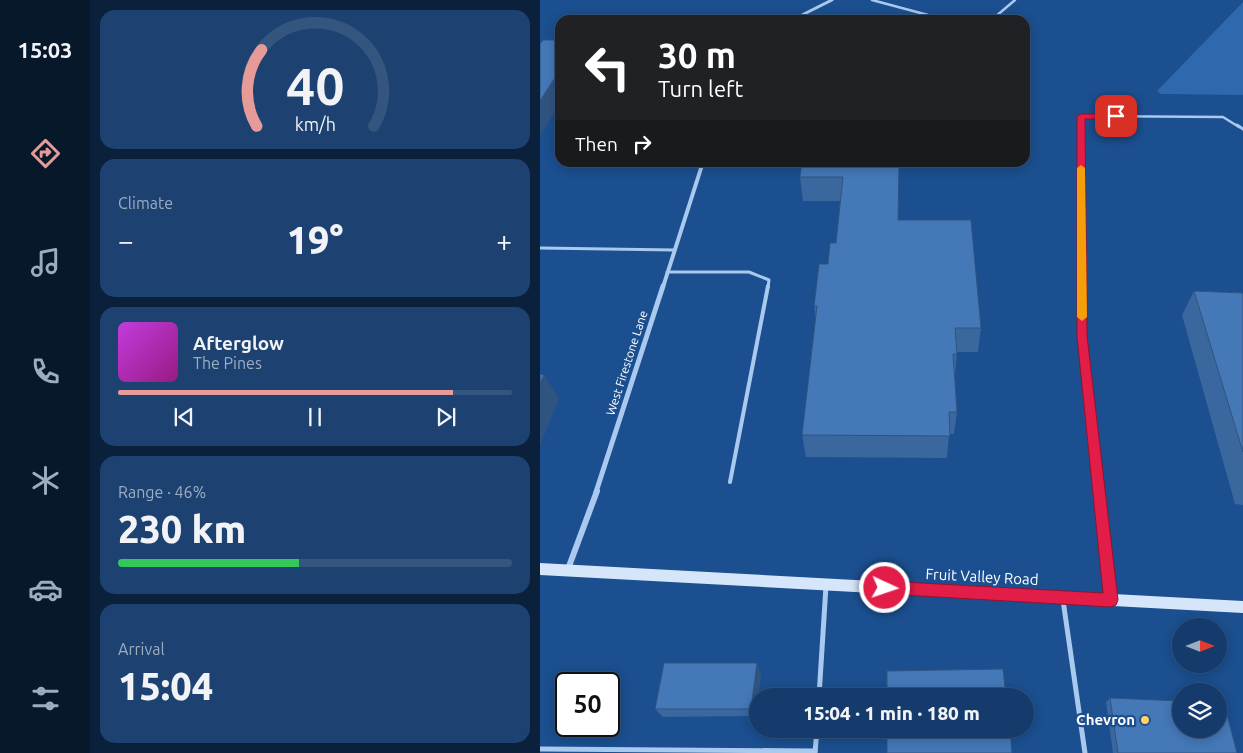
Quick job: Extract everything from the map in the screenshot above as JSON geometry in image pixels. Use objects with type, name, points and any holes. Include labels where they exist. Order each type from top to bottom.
[{"type":"main road","name":"Fruit Valley Road","points":[[540,569],[1243,607]]},
{"type":"street","points":[[802,15],[832,0]]},
{"type":"street","name":"West Firestone Lane","points":[[568,570],[596,493],[701,167]]},
{"type":"lane","points":[[872,0],[928,15]]},
{"type":"lane","points":[[996,15],[1014,0]]},
{"type":"lane","points":[[1111,600],[1082,336],[1081,116],[1224,117],[1243,129]]},
{"type":"lane","points":[[540,248],[674,250]]},
{"type":"lane","points":[[667,272],[749,272],[769,280],[730,482]]},
{"type":"lane","points":[[820,688],[826,584]]},
{"type":"lane","points":[[1062,598],[1085,753]]},
{"type":"lane","points":[[540,749],[815,752],[816,738]]},
{"type":"shaded area","points":[[1243,2],[1243,95],[1161,94],[1157,91]]},
{"type":"building","points":[[543,40],[555,40],[555,78],[540,101],[540,44]]},
{"type":"building","points":[[801,167],[899,167],[898,220],[971,220],[981,328],[955,328],[957,354],[953,354],[957,412],[949,412],[950,436],[802,435],[817,306],[814,306],[819,264],[828,264],[830,243],[836,243],[843,177],[800,177]]},
{"type":"building","points":[[1194,291],[1243,293],[1243,452]]},
{"type":"building","points":[[540,374],[544,375],[540,384]]},
{"type":"building","points":[[664,663],[757,663],[754,688],[749,688],[749,709],[655,709]]},
{"type":"building","points":[[1003,669],[1005,688],[887,688],[887,671]]},
{"type":"building","name":"Chevron","points":[[1110,698],[1172,701],[1172,738],[1227,738],[1227,715],[1237,753],[1118,753]]},
{"type":"building","points":[[887,738],[1011,738],[1012,753],[887,753]]},
{"type":"slow traffic","points":[[1081,168],[1082,317]]},
{"type":"place","name":"Chevron","points":[[1145,720]]},
{"type":"route","points":[[885,588],[1111,600],[1082,336],[1081,116],[1116,116]]}]
